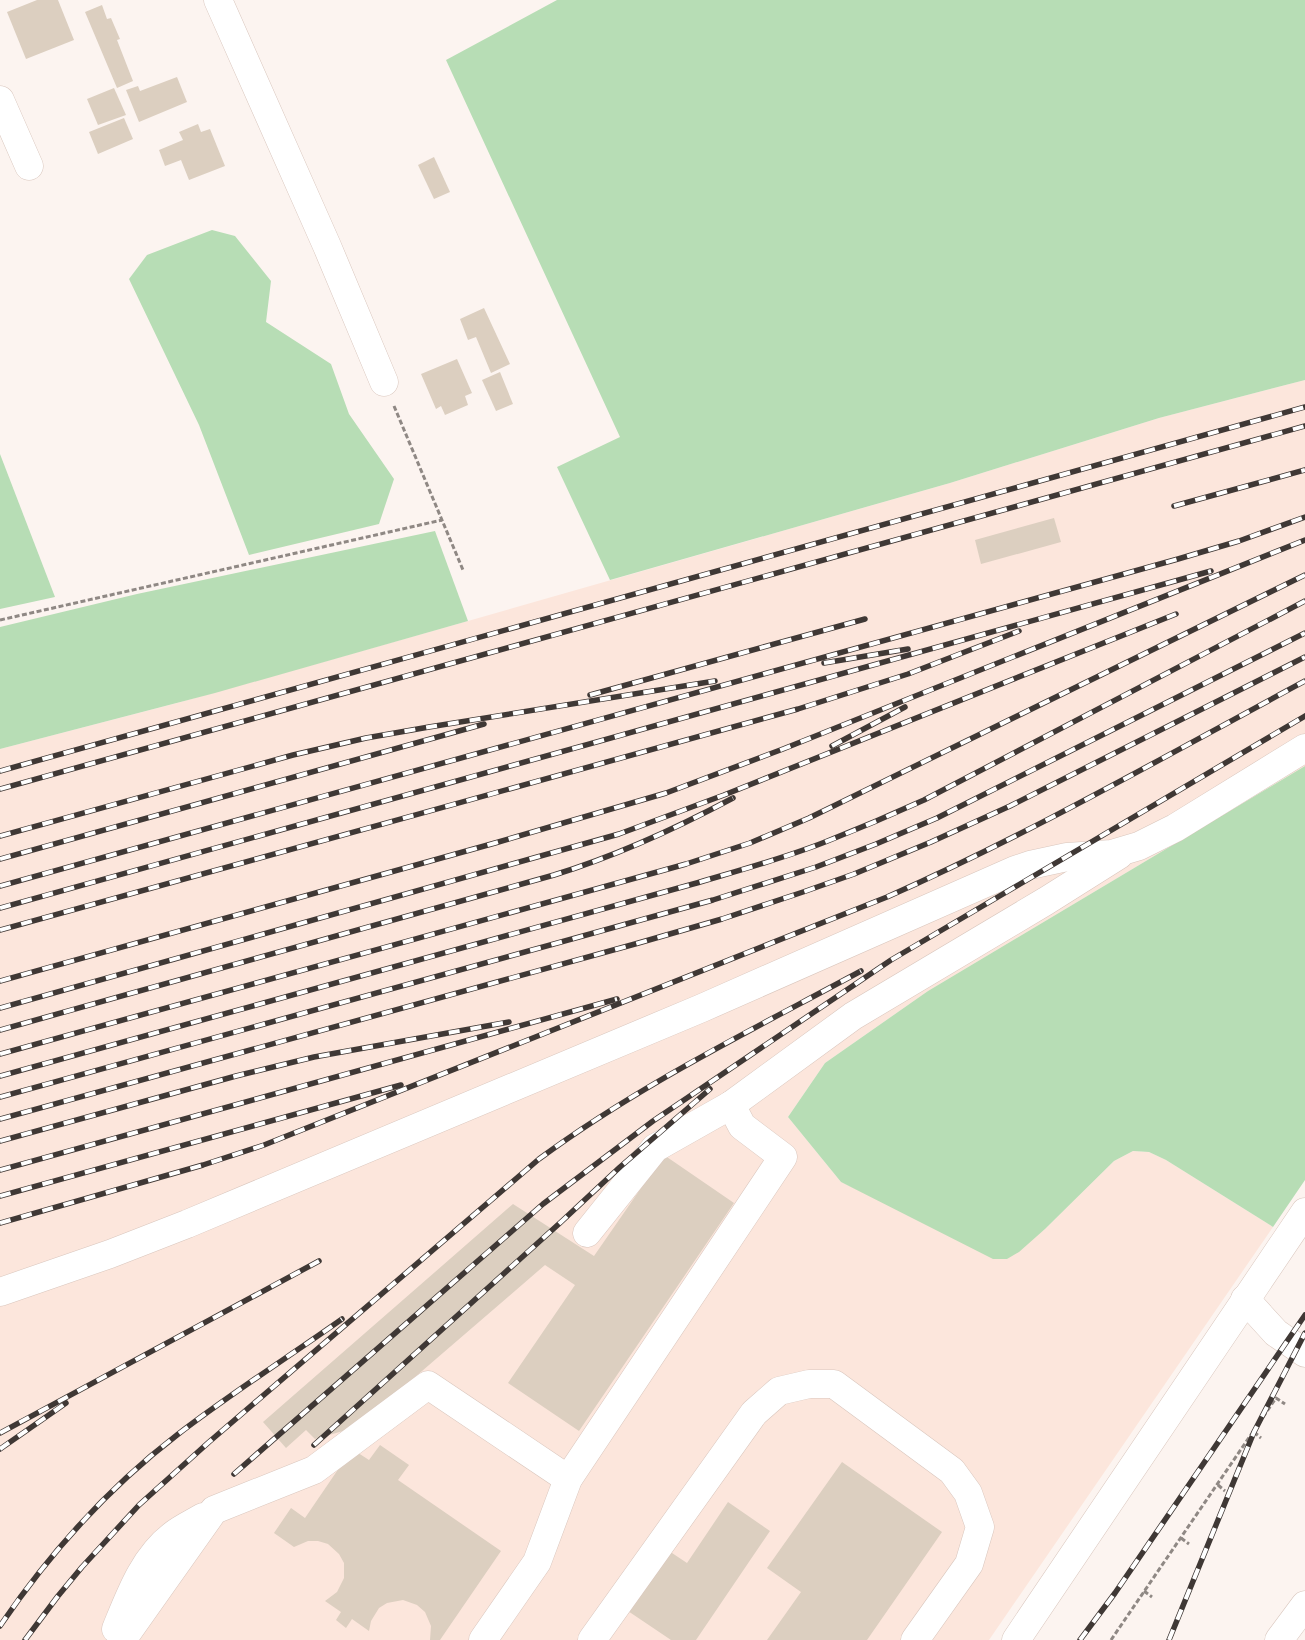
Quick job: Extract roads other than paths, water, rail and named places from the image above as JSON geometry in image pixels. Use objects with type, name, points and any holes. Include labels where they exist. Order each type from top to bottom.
[{"type":"street","points":[[218,0],[328,246],[384,382]]},
{"type":"street","points":[[0,100],[29,166]]},
{"type":"street","points":[[0,1292],[110,1254],[188,1224],[702,1008],[1015,870],[1067,857],[1098,856],[1126,850],[1154,840],[1305,748]]},
{"type":"street","points":[[587,1234],[655,1148],[731,1105],[853,1016],[1046,901],[1126,850]]},
{"type":"street","points":[[483,1640],[537,1562],[568,1479],[783,1157],[742,1126],[731,1105]]},
{"type":"street","points":[[1016,1640],[1305,1212]]},
{"type":"street","points":[[1245,1299],[1276,1333],[1305,1353]]},
{"type":"street","points":[[592,1640],[754,1413],[779,1391],[809,1384],[834,1384],[952,1471],[968,1493],[980,1527],[969,1564],[915,1640]]},
{"type":"street","points":[[112,1640],[132,1589],[150,1557],[173,1535],[214,1510],[314,1470],[428,1385],[568,1479]]},
{"type":"street","points":[[122,1640],[214,1510]]},
{"type":"street","points":[[1279,1640],[1305,1605]]},
{"type":"railway","points":[[0,771],[1305,407]]},
{"type":"railway","points":[[0,789],[1305,426]]},
{"type":"railway","points":[[1174,506],[1305,470]]},
{"type":"railway","points":[[0,886],[1178,559],[1239,541],[1305,517]]},
{"type":"railway","points":[[0,981],[495,843],[666,793],[783,749],[1305,540]]},
{"type":"railway","points":[[0,908],[1211,571]]},
{"type":"railway","points":[[0,1054],[686,864],[750,843],[809,818],[1305,575]]},
{"type":"railway","points":[[0,1076],[693,884],[809,848],[924,800],[1305,601]]},
{"type":"railway","points":[[0,1008],[619,834],[724,795],[1176,614]]},
{"type":"railway","points":[[590,695],[865,619]]},
{"type":"railway","points":[[0,930],[798,709],[908,674],[1019,631]]},
{"type":"railway","points":[[0,1097],[713,900],[816,867],[937,818],[1305,633]]},
{"type":"railway","points":[[824,663],[908,649]]},
{"type":"railway","points":[[0,1119],[635,944],[722,919],[854,874],[1010,806],[1305,657]]},
{"type":"railway","points":[[0,836],[293,755],[366,738],[715,681]]},
{"type":"railway","points":[[0,1223],[203,1165],[264,1145],[887,897],[940,873],[1046,820],[1305,681]]},
{"type":"railway","points":[[832,746],[905,707]]},
{"type":"railway","points":[[234,1474],[543,1204],[653,1121],[891,960],[1305,716]]},
{"type":"railway","points":[[0,859],[484,724]]},
{"type":"railway","points":[[0,1030],[554,875],[645,841],[733,798]]},
{"type":"railway","points":[[25,1640],[82,1567],[139,1505],[209,1442],[539,1159],[616,1107],[697,1059],[861,971]]},
{"type":"railway","points":[[0,1170],[617,999]]},
{"type":"railway","points":[[0,1141],[236,1076],[314,1057],[509,1022]]},
{"type":"railway","points":[[0,1196],[401,1085]]},
{"type":"railway","points":[[314,1445],[620,1167],[710,1089]]},
{"type":"railway","points":[[0,1433],[319,1261]]},
{"type":"railway","points":[[1080,1640],[1115,1593],[1305,1315]]},
{"type":"railway","points":[[0,1626],[59,1548],[127,1477],[197,1420],[342,1319]]},
{"type":"railway","points":[[1169,1640],[1254,1432],[1305,1333]]},
{"type":"railway","points":[[0,1449],[66,1403]]}]
